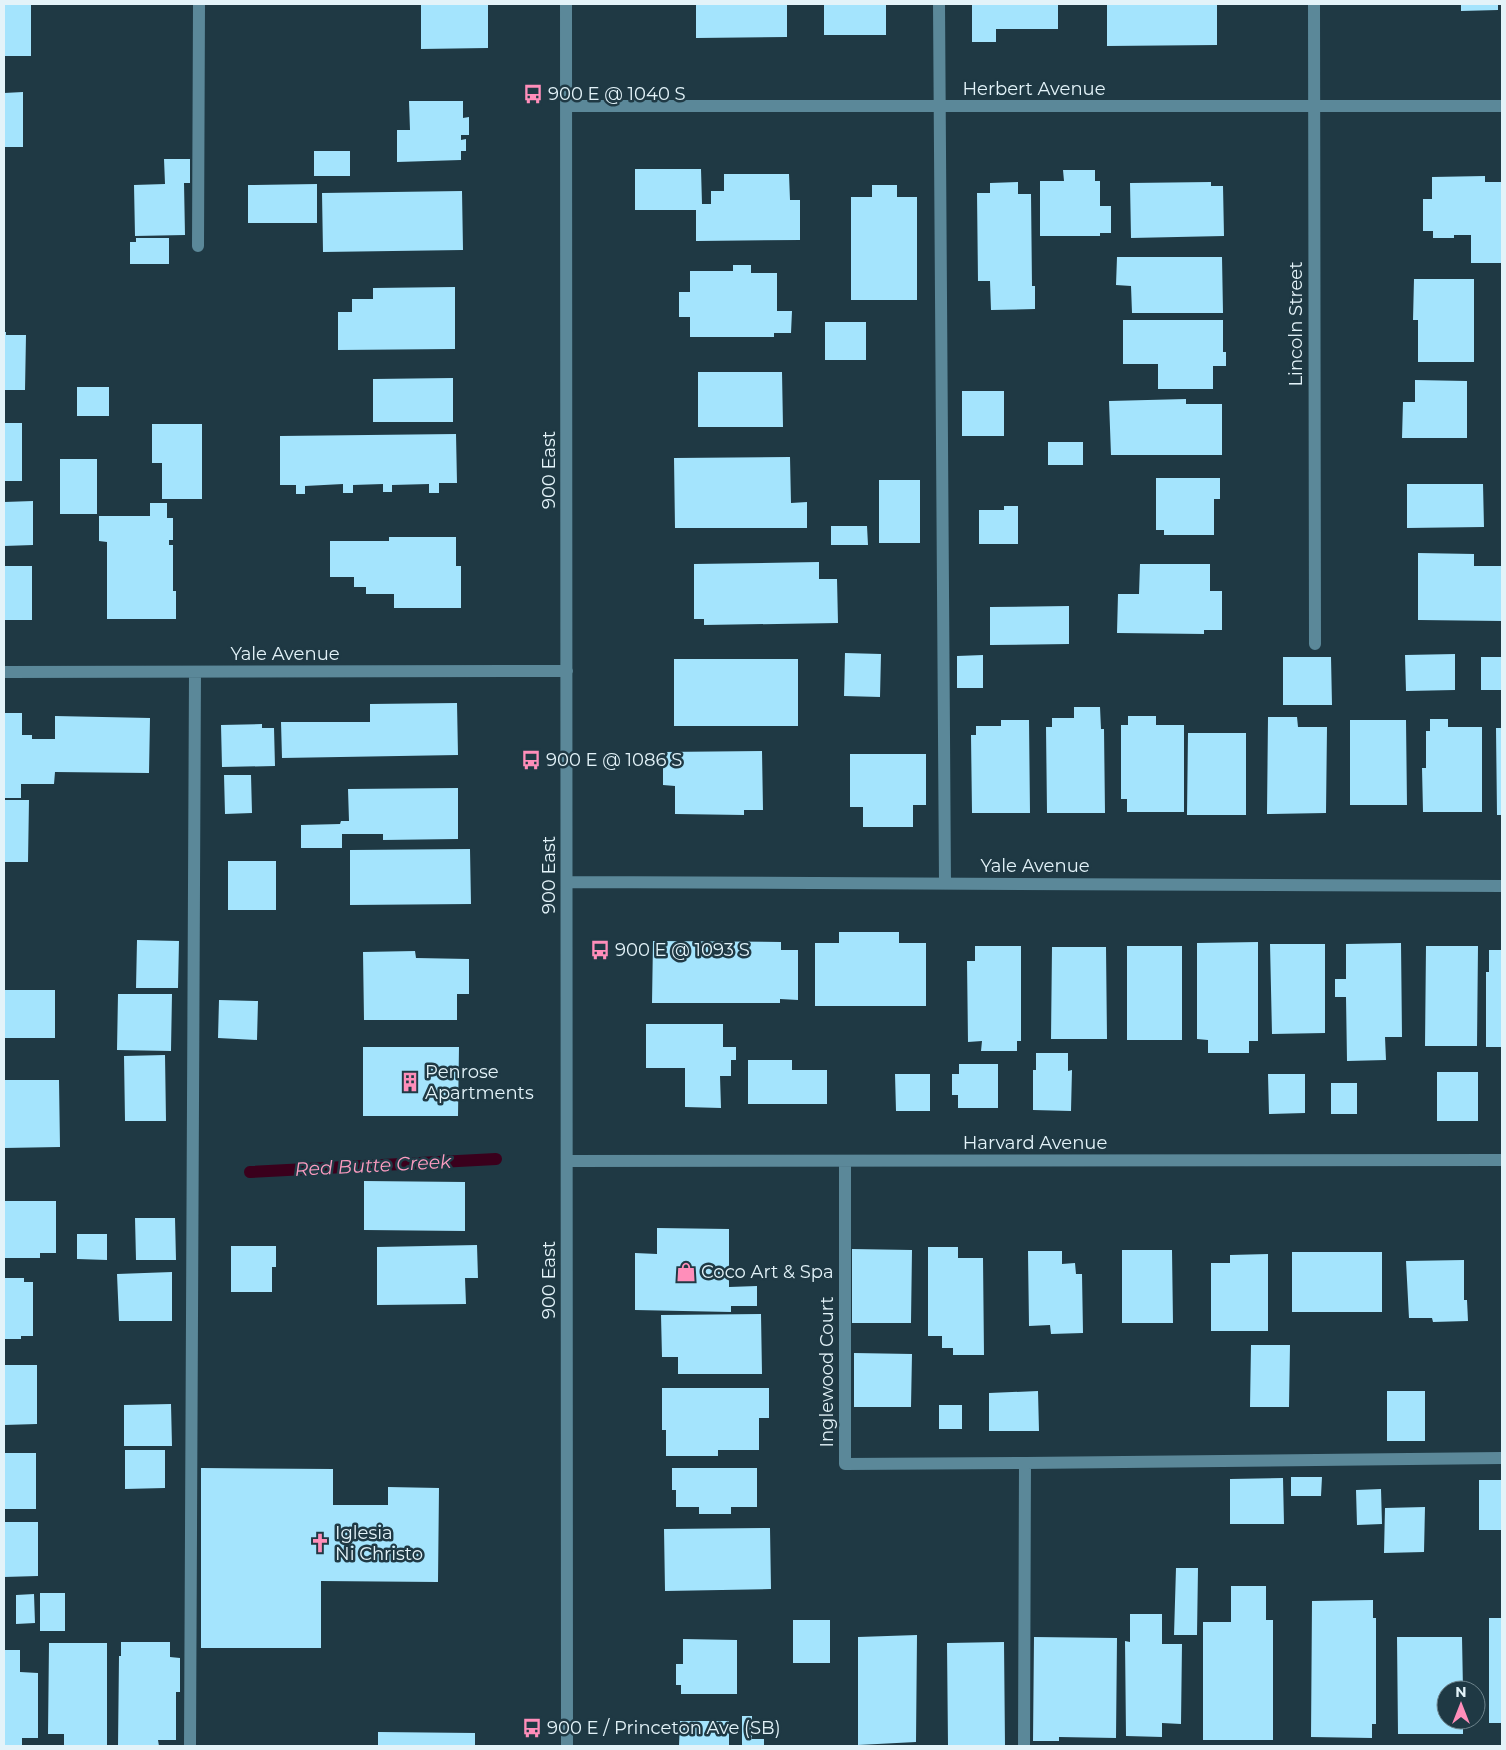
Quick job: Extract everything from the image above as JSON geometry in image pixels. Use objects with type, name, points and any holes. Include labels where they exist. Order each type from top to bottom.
[{"type":"street","points":[[198,246],[199,4]]},
{"type":"street","name":"900 East","points":[[566,4],[567,1746]]},
{"type":"street","points":[[939,4],[945,883]]},
{"type":"street","name":"Lincoln Street","points":[[1314,4],[1315,644]]},
{"type":"street","name":"Herbert Avenue","points":[[566,106],[1502,106]]},
{"type":"street","name":"Yale Avenue","points":[[4,672],[567,671]]},
{"type":"street","points":[[190,1746],[196,672]]},
{"type":"street","name":"Yale Avenue","points":[[567,882],[1502,886]]},
{"type":"street","name":"Harvard Avenue","points":[[567,1161],[1502,1160]]},
{"type":"street","name":"Inglewood Court","points":[[845,1161],[845,1464],[1025,1463]]},
{"type":"street","points":[[1024,1746],[1025,1463],[1502,1458]]},
{"type":"building","points":[[4,4],[31,4],[31,56],[4,56]]},
{"type":"building","points":[[421,4],[488,4],[488,48],[421,49]]},
{"type":"building","points":[[696,4],[787,4],[787,37],[696,38]]},
{"type":"building","points":[[824,4],[886,4],[886,35],[824,35]]},
{"type":"building","points":[[972,4],[1058,4],[1058,29],[996,29],[996,42],[972,42]]},
{"type":"building","points":[[1107,4],[1217,4],[1217,45],[1107,46]]},
{"type":"building","points":[[1461,4],[1498,4],[1498,10],[1461,11]]},
{"type":"building","points":[[23,92],[23,147],[4,147],[4,93]]},
{"type":"building","points":[[409,101],[463,101],[463,118],[469,117],[469,135],[461,135],[461,140],[466,139],[466,151],[461,151],[461,160],[397,162],[397,130],[410,130]]},
{"type":"building","points":[[314,151],[350,151],[350,176],[314,176]]},
{"type":"building","points":[[164,159],[190,159],[190,183],[184,183],[185,235],[135,236],[134,185],[165,184]]},
{"type":"building","points":[[635,169],[701,169],[702,204],[711,204],[711,191],[724,191],[724,174],[789,174],[790,200],[800,200],[800,240],[696,241],[696,210],[635,210]]},
{"type":"building","points":[[1063,170],[1095,170],[1095,181],[1100,181],[1100,206],[1111,206],[1111,233],[1100,233],[1100,236],[1040,236],[1040,181],[1064,181]]},
{"type":"building","points":[[1485,176],[1485,182],[1502,182],[1502,263],[1471,263],[1471,235],[1454,235],[1454,238],[1433,238],[1433,231],[1423,231],[1423,199],[1432,199],[1432,177]]},
{"type":"building","points":[[1018,182],[1018,194],[1031,194],[1032,286],[1035,286],[1035,309],[991,310],[990,281],[978,281],[977,193],[990,193],[990,183]]},
{"type":"building","points":[[1211,182],[1211,186],[1223,186],[1224,236],[1131,238],[1130,183]]},
{"type":"building","points":[[317,184],[317,223],[248,223],[248,185]]},
{"type":"building","points":[[872,185],[897,185],[897,197],[917,197],[917,300],[851,300],[851,197],[872,197]]},
{"type":"building","points":[[462,191],[463,250],[323,252],[322,193]]},
{"type":"building","points":[[136,238],[169,238],[169,264],[130,264],[130,242],[136,242]]},
{"type":"building","points":[[1117,257],[1222,257],[1223,313],[1132,313],[1131,286],[1116,285]]},
{"type":"building","points":[[733,265],[751,265],[751,273],[777,273],[777,311],[792,311],[791,333],[774,333],[774,337],[690,337],[690,317],[679,317],[679,292],[690,292],[690,271],[733,271]]},
{"type":"building","points":[[1414,279],[1474,279],[1474,362],[1418,362],[1418,320],[1413,320]]},
{"type":"building","points":[[455,287],[455,349],[338,350],[338,312],[352,312],[352,299],[373,299],[373,288]]},
{"type":"building","points":[[1123,320],[1223,320],[1223,352],[1226,352],[1226,366],[1213,366],[1213,389],[1158,389],[1158,364],[1123,364]]},
{"type":"building","points":[[825,322],[866,322],[866,360],[825,360]]},
{"type":"building","points":[[4,332],[6,332],[6,335],[26,335],[25,390],[4,390]]},
{"type":"building","points":[[698,372],[782,372],[783,427],[698,427]]},
{"type":"building","points":[[453,378],[453,422],[373,422],[373,379]]},
{"type":"building","points":[[1415,380],[1467,381],[1467,438],[1402,438],[1403,402],[1415,402]]},
{"type":"building","points":[[77,387],[109,387],[109,416],[77,416]]},
{"type":"building","points":[[962,391],[1004,391],[1004,436],[962,436]]},
{"type":"building","points":[[1186,399],[1186,404],[1222,404],[1222,455],[1111,455],[1109,401]]},
{"type":"building","points":[[4,423],[22,423],[22,481],[4,481]]},
{"type":"building","points":[[152,424],[202,424],[202,499],[162,499],[162,463],[152,463]]},
{"type":"building","points":[[456,434],[457,483],[439,483],[439,493],[429,493],[429,484],[392,485],[392,492],[383,492],[383,484],[353,485],[353,493],[343,493],[343,484],[305,486],[305,494],[296,494],[296,485],[280,485],[280,436]]},
{"type":"building","points":[[1048,442],[1083,442],[1083,465],[1048,465]]},
{"type":"building","points":[[790,457],[791,503],[807,502],[807,528],[675,528],[674,458]]},
{"type":"building","points":[[60,459],[97,459],[97,514],[60,514]]},
{"type":"building","points":[[1156,478],[1220,478],[1220,499],[1214,499],[1214,535],[1164,535],[1164,530],[1156,530]]},
{"type":"building","points":[[879,480],[920,480],[920,543],[879,543]]},
{"type":"building","points":[[1407,484],[1483,484],[1484,527],[1407,528]]},
{"type":"building","points":[[33,501],[33,545],[4,546],[4,502]]},
{"type":"building","points":[[150,503],[167,503],[167,518],[173,518],[173,540],[169,540],[169,545],[173,545],[173,591],[176,591],[176,619],[107,619],[107,542],[99,541],[99,516],[150,516]]},
{"type":"building","points":[[1004,506],[1018,506],[1018,544],[979,544],[979,510],[1004,510]]},
{"type":"building","points":[[831,526],[867,526],[868,545],[831,545]]},
{"type":"building","points":[[389,537],[456,537],[456,566],[461,566],[461,608],[394,608],[394,594],[366,594],[366,587],[354,587],[354,577],[330,577],[330,541],[389,541]]},
{"type":"building","points":[[1418,553],[1474,554],[1474,566],[1502,566],[1502,621],[1418,620]]},
{"type":"building","points":[[819,562],[819,579],[837,579],[838,623],[704,625],[704,619],[694,619],[694,564]]},
{"type":"building","points":[[1140,564],[1210,564],[1210,591],[1222,591],[1222,630],[1204,630],[1204,634],[1117,633],[1118,594],[1139,594]]},
{"type":"building","points":[[4,566],[32,566],[32,620],[4,620]]},
{"type":"building","points":[[1069,606],[1069,644],[990,645],[990,607]]},
{"type":"building","points":[[845,653],[881,654],[880,697],[844,696]]},
{"type":"building","points":[[1455,654],[1455,690],[1406,691],[1405,655]]},
{"type":"building","points":[[983,655],[983,688],[957,688],[957,656]]},
{"type":"building","points":[[1283,657],[1331,657],[1332,705],[1283,705]]},
{"type":"building","points":[[1481,657],[1502,657],[1502,690],[1481,690]]},
{"type":"building","points":[[674,659],[798,659],[798,726],[674,726]]},
{"type":"building","points":[[457,703],[458,755],[282,758],[281,722],[370,722],[370,704]]},
{"type":"building","points":[[1074,707],[1100,707],[1101,729],[1104,729],[1105,813],[1047,813],[1046,727],[1052,727],[1052,718],[1074,718]]},
{"type":"building","points":[[4,713],[22,713],[22,735],[32,735],[32,739],[55,739],[55,716],[150,718],[149,773],[55,772],[54,784],[21,784],[21,798],[4,798]]},
{"type":"building","points":[[1128,716],[1156,716],[1156,725],[1184,725],[1184,812],[1127,812],[1127,799],[1121,799],[1121,725],[1128,725]]},
{"type":"building","points":[[1268,717],[1297,717],[1298,727],[1327,727],[1326,813],[1267,814]]},
{"type":"building","points":[[1430,719],[1448,719],[1448,727],[1482,727],[1482,812],[1423,812],[1422,768],[1426,768],[1426,731],[1430,731]]},
{"type":"building","points":[[1001,720],[1029,720],[1030,813],[972,813],[971,735],[976,735],[976,726],[1001,726]]},
{"type":"building","points":[[1350,720],[1406,720],[1407,805],[1350,805]]},
{"type":"building","points":[[262,724],[262,728],[274,728],[275,766],[222,767],[221,725]]},
{"type":"building","points":[[1496,728],[1502,728],[1502,815],[1497,815]]},
{"type":"building","points":[[1188,733],[1246,733],[1246,815],[1187,815]]},
{"type":"building","points":[[762,751],[763,810],[744,810],[744,815],[675,814],[675,786],[663,785],[663,752]]},
{"type":"building","points":[[850,754],[926,754],[926,805],[913,805],[913,827],[863,827],[863,807],[850,807]]},
{"type":"building","points":[[224,775],[251,775],[252,813],[225,814]]},
{"type":"building","points":[[458,788],[458,839],[383,840],[383,834],[342,834],[342,848],[301,848],[301,825],[340,824],[341,821],[349,821],[348,789]]},
{"type":"building","points":[[4,800],[29,800],[28,862],[4,862]]},
{"type":"building","points":[[470,849],[471,904],[350,905],[350,850]]},
{"type":"building","points":[[228,861],[276,861],[276,910],[228,910]]},
{"type":"building","points":[[839,932],[899,932],[899,943],[926,943],[926,1006],[815,1006],[815,943],[839,943]]},
{"type":"building","points":[[137,940],[179,941],[178,988],[136,988]]},
{"type":"building","points":[[653,941],[781,942],[781,950],[798,950],[798,1000],[780,999],[780,1003],[652,1003]]},
{"type":"building","points":[[1258,942],[1258,1041],[1249,1041],[1249,1053],[1208,1053],[1208,1040],[1197,1039],[1197,943]]},
{"type":"building","points":[[1401,943],[1402,1037],[1385,1037],[1386,1060],[1347,1061],[1346,997],[1335,997],[1335,979],[1346,979],[1346,944]]},
{"type":"building","points":[[1270,944],[1325,944],[1325,1033],[1272,1034]]},
{"type":"building","points":[[975,946],[1021,946],[1021,1041],[1017,1041],[1017,1051],[981,1051],[982,1041],[968,1042],[967,961],[975,961]]},
{"type":"building","points":[[1127,946],[1182,946],[1182,1040],[1127,1040]]},
{"type":"building","points":[[1426,946],[1478,946],[1477,1046],[1425,1046]]},
{"type":"building","points":[[1052,947],[1106,947],[1107,1039],[1051,1039]]},
{"type":"building","points":[[1489,950],[1502,950],[1502,1047],[1486,1047],[1486,972],[1489,972]]},
{"type":"building","points":[[415,951],[416,958],[469,959],[469,994],[457,994],[457,1020],[364,1020],[363,952]]},
{"type":"building","points":[[4,990],[55,990],[55,1038],[4,1038]]},
{"type":"building","points":[[118,994],[172,994],[171,1051],[117,1050]]},
{"type":"building","points":[[219,1000],[258,1001],[257,1040],[218,1038]]},
{"type":"building","points":[[646,1024],[723,1024],[723,1047],[736,1047],[736,1060],[731,1060],[731,1076],[720,1076],[721,1108],[685,1107],[685,1068],[646,1068]]},
{"type":"building","name":"Penrose Apartments","points":[[363,1047],[459,1047],[458,1116],[363,1116]]},
{"type":"building","points":[[1036,1053],[1068,1053],[1068,1071],[1072,1070],[1071,1111],[1033,1110],[1033,1070],[1036,1070]]},
{"type":"building","points":[[165,1055],[166,1121],[125,1121],[124,1056]]},
{"type":"building","points":[[748,1060],[792,1060],[792,1070],[827,1070],[827,1104],[748,1104]]},
{"type":"building","points":[[959,1064],[998,1064],[998,1108],[958,1108],[958,1095],[952,1095],[952,1074],[959,1074]]},
{"type":"building","points":[[1437,1072],[1478,1072],[1478,1121],[1437,1121]]},
{"type":"building","points":[[895,1074],[930,1074],[930,1111],[896,1111]]},
{"type":"building","points":[[1268,1074],[1305,1074],[1305,1113],[1269,1114]]},
{"type":"building","points":[[4,1080],[59,1080],[60,1147],[4,1148]]},
{"type":"building","points":[[1331,1083],[1357,1083],[1357,1114],[1331,1114]]},
{"type":"building","points":[[364,1181],[465,1182],[465,1231],[364,1230]]},
{"type":"building","points":[[4,1201],[56,1201],[56,1253],[40,1253],[40,1258],[4,1258]]},
{"type":"building","points":[[135,1218],[175,1218],[176,1260],[136,1260]]},
{"type":"building","points":[[657,1228],[729,1229],[729,1287],[757,1286],[757,1306],[731,1306],[731,1312],[635,1310],[635,1253],[657,1254]]},
{"type":"building","points":[[77,1234],[107,1234],[107,1260],[77,1259]]},
{"type":"building","points":[[477,1245],[478,1278],[465,1278],[466,1304],[377,1305],[377,1247]]},
{"type":"building","points":[[231,1246],[276,1246],[276,1267],[272,1267],[272,1292],[231,1292]]},
{"type":"building","points":[[928,1247],[958,1247],[958,1258],[983,1258],[984,1355],[953,1355],[953,1348],[942,1348],[942,1336],[928,1336]]},
{"type":"building","points":[[852,1249],[912,1250],[911,1323],[852,1323]]},
{"type":"building","points":[[1122,1250],[1172,1250],[1173,1323],[1122,1323]]},
{"type":"building","points":[[1028,1251],[1062,1251],[1062,1264],[1075,1263],[1076,1274],[1082,1274],[1083,1333],[1051,1334],[1050,1325],[1029,1326]]},
{"type":"building","points":[[1292,1252],[1382,1252],[1382,1312],[1292,1312]]},
{"type":"building","points":[[1268,1254],[1268,1331],[1211,1331],[1211,1263],[1230,1263],[1230,1255]]},
{"type":"building","points":[[1464,1260],[1464,1300],[1467,1300],[1468,1321],[1433,1322],[1432,1318],[1409,1318],[1406,1261]]},
{"type":"building","points":[[172,1272],[172,1321],[119,1321],[117,1274]]},
{"type":"building","points":[[4,1278],[24,1278],[24,1282],[33,1282],[33,1336],[21,1336],[21,1339],[4,1339]]},
{"type":"building","points":[[761,1314],[762,1374],[678,1374],[678,1357],[662,1357],[661,1315]]},
{"type":"building","points":[[1251,1345],[1290,1345],[1289,1407],[1250,1407]]},
{"type":"building","points":[[854,1353],[912,1354],[911,1407],[854,1407]]},
{"type":"building","points":[[4,1365],[37,1365],[37,1424],[4,1425]]},
{"type":"building","points":[[662,1388],[769,1388],[769,1418],[759,1418],[759,1450],[718,1450],[718,1456],[666,1456],[666,1430],[662,1430]]},
{"type":"building","points":[[1038,1391],[1039,1431],[989,1431],[989,1393]]},
{"type":"building","points":[[1387,1391],[1425,1391],[1425,1441],[1387,1441]]},
{"type":"building","points":[[171,1404],[172,1446],[124,1446],[124,1405]]},
{"type":"building","points":[[939,1405],[962,1405],[962,1429],[939,1429]]},
{"type":"building","points":[[125,1450],[165,1450],[165,1488],[125,1489]]},
{"type":"building","points":[[4,1453],[36,1453],[36,1509],[4,1509]]},
{"type":"building","name":"Iglesia Ni Christo","points":[[201,1468],[333,1469],[333,1505],[388,1505],[388,1487],[439,1488],[438,1582],[321,1581],[321,1648],[201,1648]]},
{"type":"building","points":[[672,1468],[757,1468],[757,1507],[731,1507],[731,1514],[699,1514],[699,1507],[676,1507],[676,1490],[672,1490]]},
{"type":"building","points":[[1291,1477],[1322,1477],[1321,1496],[1291,1496]]},
{"type":"building","points":[[1283,1478],[1284,1524],[1230,1524],[1230,1479]]},
{"type":"building","points":[[1479,1480],[1502,1480],[1502,1530],[1479,1530]]},
{"type":"building","points":[[1381,1489],[1382,1524],[1357,1525],[1356,1490]]},
{"type":"building","points":[[1425,1507],[1424,1552],[1384,1553],[1385,1508]]},
{"type":"building","points":[[4,1522],[38,1522],[38,1576],[4,1577]]},
{"type":"building","points":[[770,1528],[771,1589],[665,1591],[664,1529]]},
{"type":"building","points":[[1176,1568],[1198,1568],[1197,1635],[1174,1635]]},
{"type":"building","points":[[1231,1586],[1266,1586],[1266,1620],[1273,1620],[1273,1740],[1203,1740],[1203,1622],[1231,1622]]},
{"type":"building","points":[[40,1593],[65,1593],[65,1631],[40,1631]]},
{"type":"building","points":[[34,1594],[35,1623],[16,1624],[16,1595]]},
{"type":"building","points":[[1373,1600],[1373,1618],[1376,1618],[1376,1724],[1372,1724],[1372,1738],[1311,1737],[1312,1601]]},
{"type":"building","points":[[1130,1614],[1162,1614],[1162,1644],[1182,1644],[1181,1724],[1162,1723],[1162,1737],[1126,1736],[1125,1641],[1130,1642]]},
{"type":"building","points":[[1489,1618],[1502,1618],[1502,1723],[1489,1723]]},
{"type":"building","points":[[793,1620],[830,1620],[830,1663],[793,1663]]},
{"type":"building","points":[[917,1635],[916,1742],[858,1745],[858,1637]]},
{"type":"building","points":[[1034,1637],[1117,1638],[1116,1738],[1059,1737],[1059,1741],[1033,1741]]},
{"type":"building","points":[[1397,1637],[1462,1637],[1463,1680],[1436,1680],[1436,1730],[1463,1730],[1463,1734],[1398,1734]]},
{"type":"building","points":[[683,1639],[737,1640],[737,1694],[681,1694],[681,1685],[676,1685],[676,1664],[683,1664]]},
{"type":"building","points":[[121,1642],[170,1642],[170,1657],[180,1658],[180,1692],[176,1692],[176,1740],[158,1740],[159,1746],[118,1746],[119,1656],[121,1656]]},
{"type":"building","points":[[1004,1642],[1005,1746],[948,1746],[947,1643]]},
{"type":"building","points":[[49,1643],[107,1643],[107,1746],[64,1746],[64,1734],[48,1734]]},
{"type":"building","points":[[4,1650],[20,1650],[20,1672],[38,1673],[38,1738],[22,1738],[22,1746],[4,1746]]},
{"type":"building","points":[[742,1716],[752,1716],[752,1739],[764,1739],[764,1746],[742,1746]]},
{"type":"building","points":[[680,1721],[729,1721],[729,1746],[679,1746]]},
{"type":"building","points":[[378,1732],[475,1733],[475,1746],[378,1746]]},
{"type":"waterway","name":"Red Butte Creek","points":[[250,1172],[496,1159]]},
{"type":"place","name":"900 E @ 1040 S","points":[[533,94]]},
{"type":"place","name":"900 E @ 1086 S","points":[[531,760]]},
{"type":"place","name":"900 E @ 1093 S","points":[[600,950]]},
{"type":"place","name":"Penrose Apartments","points":[[410,1082]]},
{"type":"place","name":"Coco Art & Spa","points":[[686,1272]]},
{"type":"place","name":"Iglesia Ni Christo","points":[[320,1543]]},
{"type":"place","name":"900 E / Princeton Ave (SB)","points":[[532,1728]]}]
